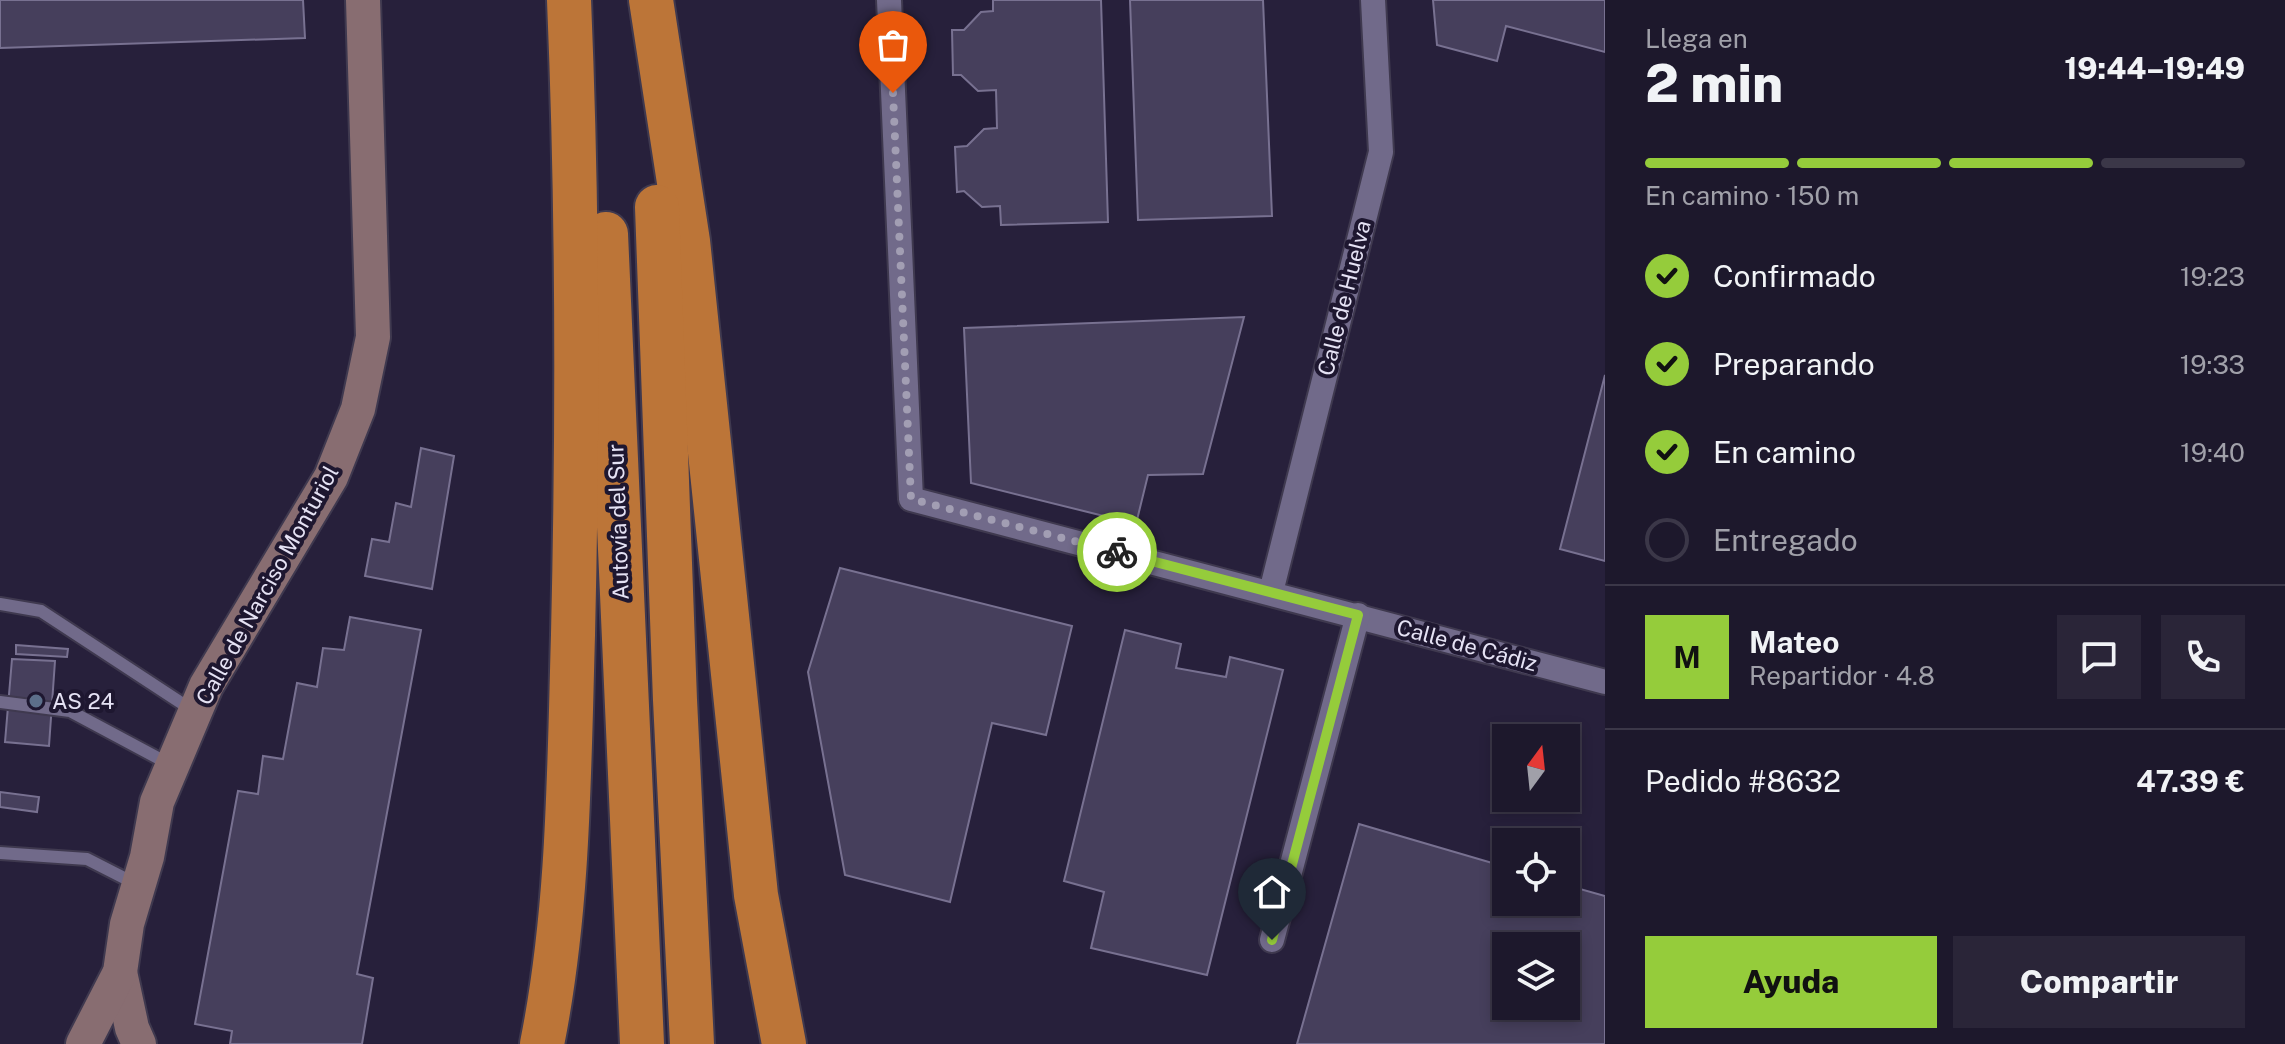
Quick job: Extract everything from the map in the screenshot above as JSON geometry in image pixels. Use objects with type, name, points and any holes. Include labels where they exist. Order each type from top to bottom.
[{"type":"highway","points":[[542,1044],[564,874],[578,442],[577,198],[569,0]]},
{"type":"highway","name":"Autovía del Sur","points":[[597,0],[642,1044]]},
{"type":"highway","points":[[651,0],[675,700],[692,1044]]},
{"type":"highway","points":[[651,0],[688,241],[756,895],[784,1044]]},
{"type":"street","name":"Calle de Narciso Monturiol","points":[[83,1044],[120,972],[127,924],[157,802],[206,686],[331,477],[358,409],[373,337],[363,0]]},
{"type":"street","name":"Calle de Cádiz","points":[[889,0],[911,499],[1605,682]]},
{"type":"street","name":"Calle de Huelva","points":[[1271,592],[1381,152],[1373,0]]},
{"type":"street","points":[[1272,940],[1358,615]]},
{"type":"street","name":"Calle de Narciso Monturiol","points":[[120,972],[132,1028],[139,1044]]},
{"type":"lane","points":[[0,604],[41,611],[195,712]]},
{"type":"lane","points":[[0,702],[70,711],[173,766]]},
{"type":"lane","points":[[0,853],[87,859],[138,885]]},
{"type":"building","points":[[0,0],[303,0],[305,38],[0,48]]},
{"type":"building","points":[[993,0],[1101,0],[1108,222],[1001,225],[1000,206],[982,207],[964,191],[957,192],[955,147],[967,146],[984,129],[997,128],[996,90],[978,91],[961,75],[953,75],[952,30],[964,30],[981,12],[993,11]]},
{"type":"building","points":[[1130,0],[1263,0],[1272,216],[1138,220]]},
{"type":"building","points":[[1433,0],[1605,0],[1605,52],[1506,26],[1497,61],[1437,45]]},
{"type":"building","points":[[1244,317],[1203,474],[1148,475],[1136,524],[971,483],[964,328]]},
{"type":"building","points":[[1605,375],[1605,561],[1560,549]]},
{"type":"building","points":[[421,448],[454,456],[432,589],[365,576],[372,539],[389,542],[396,503],[411,507]]},
{"type":"building","points":[[840,568],[1072,626],[1046,735],[992,723],[950,902],[845,875],[808,672]]},
{"type":"building","points":[[350,617],[421,630],[357,974],[373,978],[362,1044],[230,1044],[232,1031],[195,1024],[238,791],[258,794],[263,756],[283,759],[297,683],[317,687],[323,648],[344,650]]},
{"type":"building","points":[[1125,630],[1181,644],[1176,668],[1226,677],[1230,657],[1283,670],[1207,975],[1091,948],[1104,892],[1064,881]]},
{"type":"building","points":[[16,645],[68,649],[67,657],[16,654]]},
{"type":"building","points":[[12,659],[55,661],[49,746],[5,742]]},
{"type":"building","points":[[0,792],[39,797],[37,812],[0,807]]},
{"type":"building","points":[[1359,824],[1492,863],[1492,916],[1580,916],[1580,889],[1605,896],[1605,1044],[1297,1044]]},
{"type":"way so far","points":[[893,93],[911,499],[1117,552]]},
{"type":"place","name":"AS 24","points":[[36,701]]},
{"type":"route","points":[[1117,552],[1358,615],[1272,940]]}]
